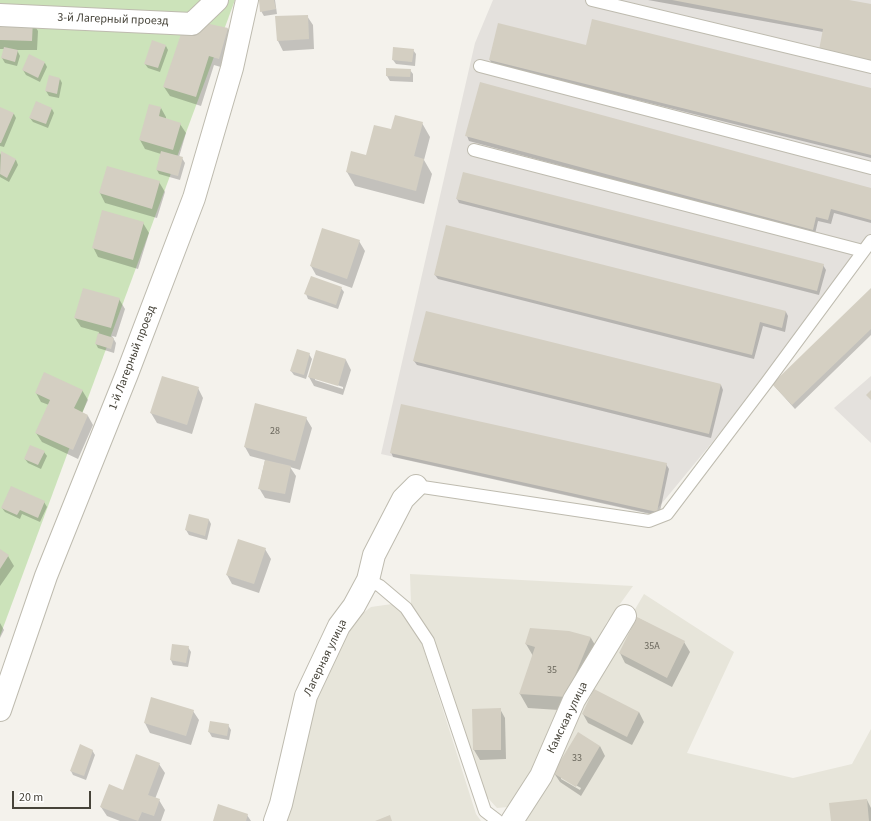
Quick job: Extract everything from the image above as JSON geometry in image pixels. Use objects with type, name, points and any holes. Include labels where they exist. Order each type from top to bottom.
[{"type":"street","name":"3-й Лагерный проезд","points":[[0,16],[72,9],[192,24],[217,0]]},
{"type":"street","name":"1-й Лагерный проезд","points":[[0,710],[46,576],[127,374],[194,198],[232,68],[247,0]]},
{"type":"street","name":"Лагерная улица","points":[[275,821],[281,804],[306,696],[340,626],[354,606],[368,580],[374,555],[403,499],[416,486]]},
{"type":"street","name":"Камская улица","points":[[512,821],[541,776],[574,700],[625,616]]},
{"type":"lane","points":[[592,0],[871,67]]},
{"type":"lane","points":[[480,66],[871,168]]},
{"type":"lane","points":[[474,150],[863,251]]},
{"type":"lane","points":[[416,486],[649,521],[667,514],[871,241]]},
{"type":"lane","points":[[368,580],[380,586],[406,608],[428,641],[485,811],[498,821]]},
{"type":"shaded area","points":[[493,0],[871,0],[871,250],[653,514],[381,454],[475,43]]},
{"type":"shaded area","points":[[871,376],[871,443],[834,408]]},
{"type":"shaded area","points":[[410,574],[633,586],[607,622],[570,699],[517,800],[508,807],[497,808],[487,797],[478,782],[434,640],[411,604]]},
{"type":"shaded area","points":[[644,594],[734,652],[687,753],[793,778],[852,764],[871,729],[871,821],[526,821],[579,705]]},
{"type":"shaded area","points":[[392,604],[402,611],[422,644],[476,814],[481,821],[282,821],[313,697],[346,631],[355,619],[371,607]]},
{"type":"green space","points":[[0,0],[235,0],[0,636]]},
{"type":"building","points":[[259,0],[274,0],[276,9],[260,12]]},
{"type":"building","points":[[672,0],[849,0],[871,4],[871,60],[819,50],[823,29]]},
{"type":"building","points":[[308,15],[309,39],[277,41],[275,16]]},
{"type":"building","points":[[0,19],[33,20],[32,41],[0,40]]},
{"type":"building","points":[[592,19],[871,88],[871,155],[489,60],[498,23],[586,45]]},
{"type":"building","points":[[205,23],[228,28],[219,59],[209,56],[196,97],[163,87],[183,28]]},
{"type":"building","points":[[152,40],[166,45],[158,68],[144,64]]},
{"type":"building","points":[[4,47],[18,50],[15,62],[1,58]]},
{"type":"building","points":[[393,47],[414,49],[412,62],[392,60]]},
{"type":"building","points":[[29,54],[45,62],[38,78],[22,70]]},
{"type":"building","points":[[386,68],[411,69],[410,77],[386,76]]},
{"type":"building","points":[[49,75],[60,78],[57,94],[45,91]]},
{"type":"building","points":[[480,82],[871,188],[871,220],[831,209],[828,220],[816,217],[813,230],[465,136]]},
{"type":"building","points":[[36,101],[52,108],[46,124],[29,118]]},
{"type":"building","points":[[149,104],[161,107],[159,116],[181,123],[173,150],[139,140]]},
{"type":"building","points":[[0,107],[14,113],[1,143],[0,143]]},
{"type":"building","points":[[395,115],[423,122],[414,156],[424,159],[416,191],[346,172],[351,151],[366,155],[374,125],[391,129]]},
{"type":"building","points":[[1,151],[16,159],[7,178],[0,174]]},
{"type":"building","points":[[161,151],[183,157],[178,176],[156,170]]},
{"type":"building","points":[[107,166],[160,181],[152,209],[99,193]]},
{"type":"building","points":[[463,172],[824,264],[817,291],[456,199]]},
{"type":"building","points":[[102,210],[144,222],[133,260],[92,248]]},
{"type":"building","points":[[446,225],[786,311],[782,328],[760,322],[752,355],[434,275]]},
{"type":"building","points":[[322,228],[360,240],[347,279],[310,266]]},
{"type":"building","points":[[311,276],[342,287],[336,305],[304,294]]},
{"type":"building","points":[[83,288],[120,298],[111,328],[74,318]]},
{"type":"building","points":[[871,288],[871,329],[792,405],[772,384]]},
{"type":"building","points":[[426,311],[721,384],[709,434],[413,361]]},
{"type":"building","points":[[98,333],[114,338],[111,349],[95,344]]},
{"type":"building","points":[[297,349],[310,353],[304,375],[290,371]]},
{"type":"building","points":[[316,350],[346,359],[338,386],[308,377]]},
{"type":"building","points":[[44,372],[83,390],[74,408],[88,415],[73,450],[35,433],[50,400],[35,393]]},
{"type":"building","points":[[162,376],[199,387],[187,425],[150,413]]},
{"type":"building","points":[[871,390],[871,400],[866,395]]},
{"type":"building","points":[[255,403],[307,417],[295,461],[244,447]]},
{"type":"building","points":[[401,404],[667,463],[657,512],[390,453]]},
{"type":"building","points":[[30,445],[45,451],[38,465],[24,459]]},
{"type":"building","points":[[265,460],[291,466],[285,494],[258,489]]},
{"type":"building","points":[[11,486],[45,501],[38,518],[20,510],[17,515],[1,508]]},
{"type":"building","points":[[189,514],[209,519],[205,536],[185,530]]},
{"type":"building","points":[[238,539],[266,548],[254,584],[226,575]]},
{"type":"building","points":[[0,549],[9,555],[0,569]]},
{"type":"building","points":[[637,617],[685,641],[667,678],[619,653]]},
{"type":"building","points":[[530,628],[569,631],[591,637],[566,697],[519,694],[535,647],[525,644]]},
{"type":"building","points":[[172,644],[189,646],[186,663],[170,660]]},
{"type":"building","points":[[594,689],[639,712],[627,737],[582,714]]},
{"type":"building","points":[[151,697],[194,710],[186,736],[144,723]]},
{"type":"building","points":[[501,708],[501,750],[473,750],[472,709]]},
{"type":"building","points":[[210,721],[229,724],[227,736],[208,732]]},
{"type":"building","points":[[578,732],[600,746],[576,787],[553,773]]},
{"type":"building","points":[[80,744],[93,750],[84,776],[70,771]]},
{"type":"building","points":[[136,754],[160,763],[148,795],[160,799],[154,816],[142,812],[138,821],[100,807],[109,784],[123,790]]},
{"type":"building","points":[[867,799],[869,821],[831,821],[829,803]]},
{"type":"building","points":[[218,804],[248,814],[246,821],[213,821]]},
{"type":"building","points":[[390,815],[392,821],[375,821]]}]
